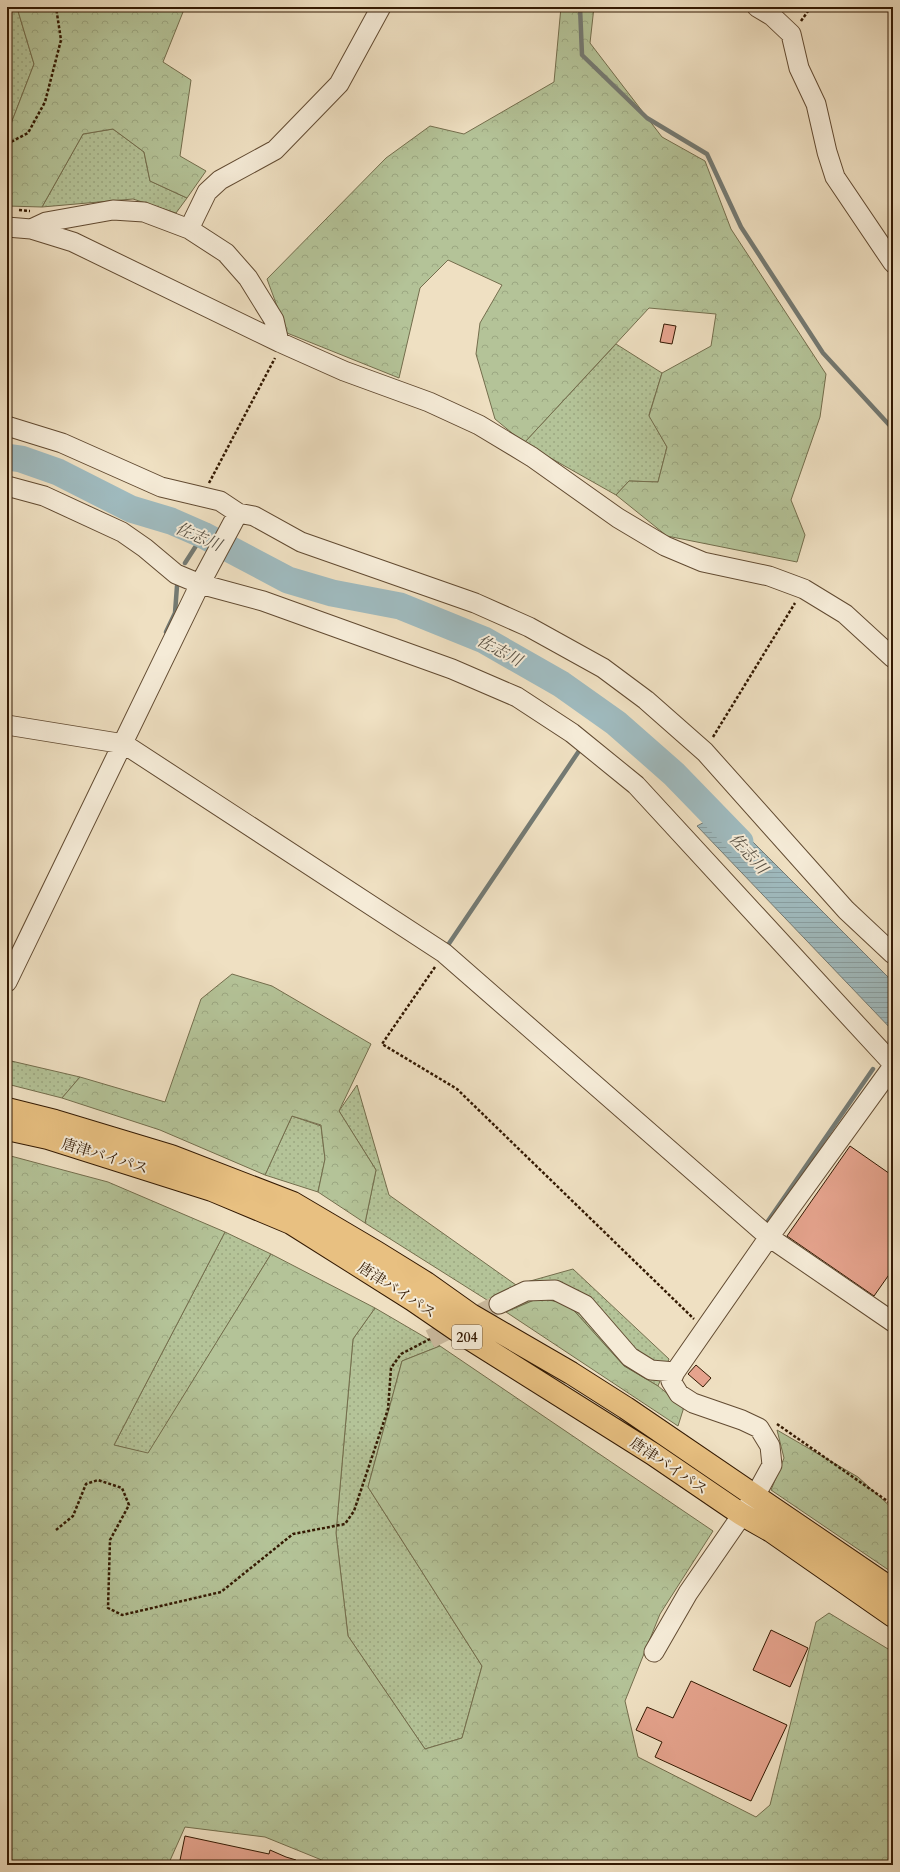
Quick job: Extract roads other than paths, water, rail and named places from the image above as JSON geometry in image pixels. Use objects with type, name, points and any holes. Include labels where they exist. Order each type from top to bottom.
[{"type":"highway","name":"唐津バイパス","points":[[7,1108],[171,1156],[293,1203],[426,1283],[471,1315],[614,1400],[893,1590]]},
{"type":"highway","name":"唐津バイパス","points":[[7,1129],[48,1138],[212,1190],[291,1223],[652,1454],[741,1514],[771,1531],[893,1616]]},
{"type":"street","points":[[189,228],[207,192],[211,188],[220,180],[276,150],[339,84],[381,7]]},
{"type":"street","points":[[757,7],[772,16],[791,34],[799,68],[816,104],[827,152],[835,177],[893,263]]},
{"type":"street","points":[[31,229],[46,222],[113,210],[144,212],[189,228],[226,253],[248,278],[274,320],[279,342]]},
{"type":"street","points":[[7,227],[31,229],[73,242],[279,342],[344,371],[429,402],[479,425],[532,457],[618,518],[665,546],[703,562],[769,576],[804,589],[845,614],[893,658]]},
{"type":"street","points":[[7,426],[62,443],[161,486],[220,501],[236,515],[254,516],[301,542],[475,603],[530,627],[603,668],[646,700],[705,752],[846,910],[893,954]]},
{"type":"street","points":[[7,486],[44,496],[122,532],[145,548],[176,574],[203,580],[452,669],[517,697],[572,732],[636,785],[893,1065],[769,1237],[675,1372],[671,1381],[680,1394],[693,1403],[742,1420],[759,1428],[770,1446],[772,1465],[754,1496],[688,1593],[654,1652]]},
{"type":"street","points":[[7,982],[236,515]]},
{"type":"street","points":[[7,725],[124,744],[444,953],[769,1237],[893,1322]]},
{"type":"street","points":[[499,1304],[526,1291],[555,1290],[585,1305],[630,1357],[651,1370],[675,1372]]},
{"type":"water","points":[[723,812],[893,982],[893,1031],[697,826]]},
{"type":"waterway","points":[[580,7],[582,55],[647,118],[707,154],[741,227],[823,353],[893,429]]},
{"type":"waterway","name":"佐志川","points":[[7,457],[21,459],[58,472],[131,509],[171,521],[203,535],[288,580],[332,593],[400,606],[484,640],[561,684],[616,723],[674,774],[740,842]]},
{"type":"waterway","points":[[185,563],[203,535]]},
{"type":"waterway","points":[[166,632],[175,613],[177,586]]},
{"type":"waterway","points":[[448,945],[579,751]]},
{"type":"waterway","points":[[890,1041],[893,1037]]},
{"type":"waterway","points":[[768,1221],[873,1069]]},
{"type":"tunnel","points":[[430,1339],[499,1304]]}]
